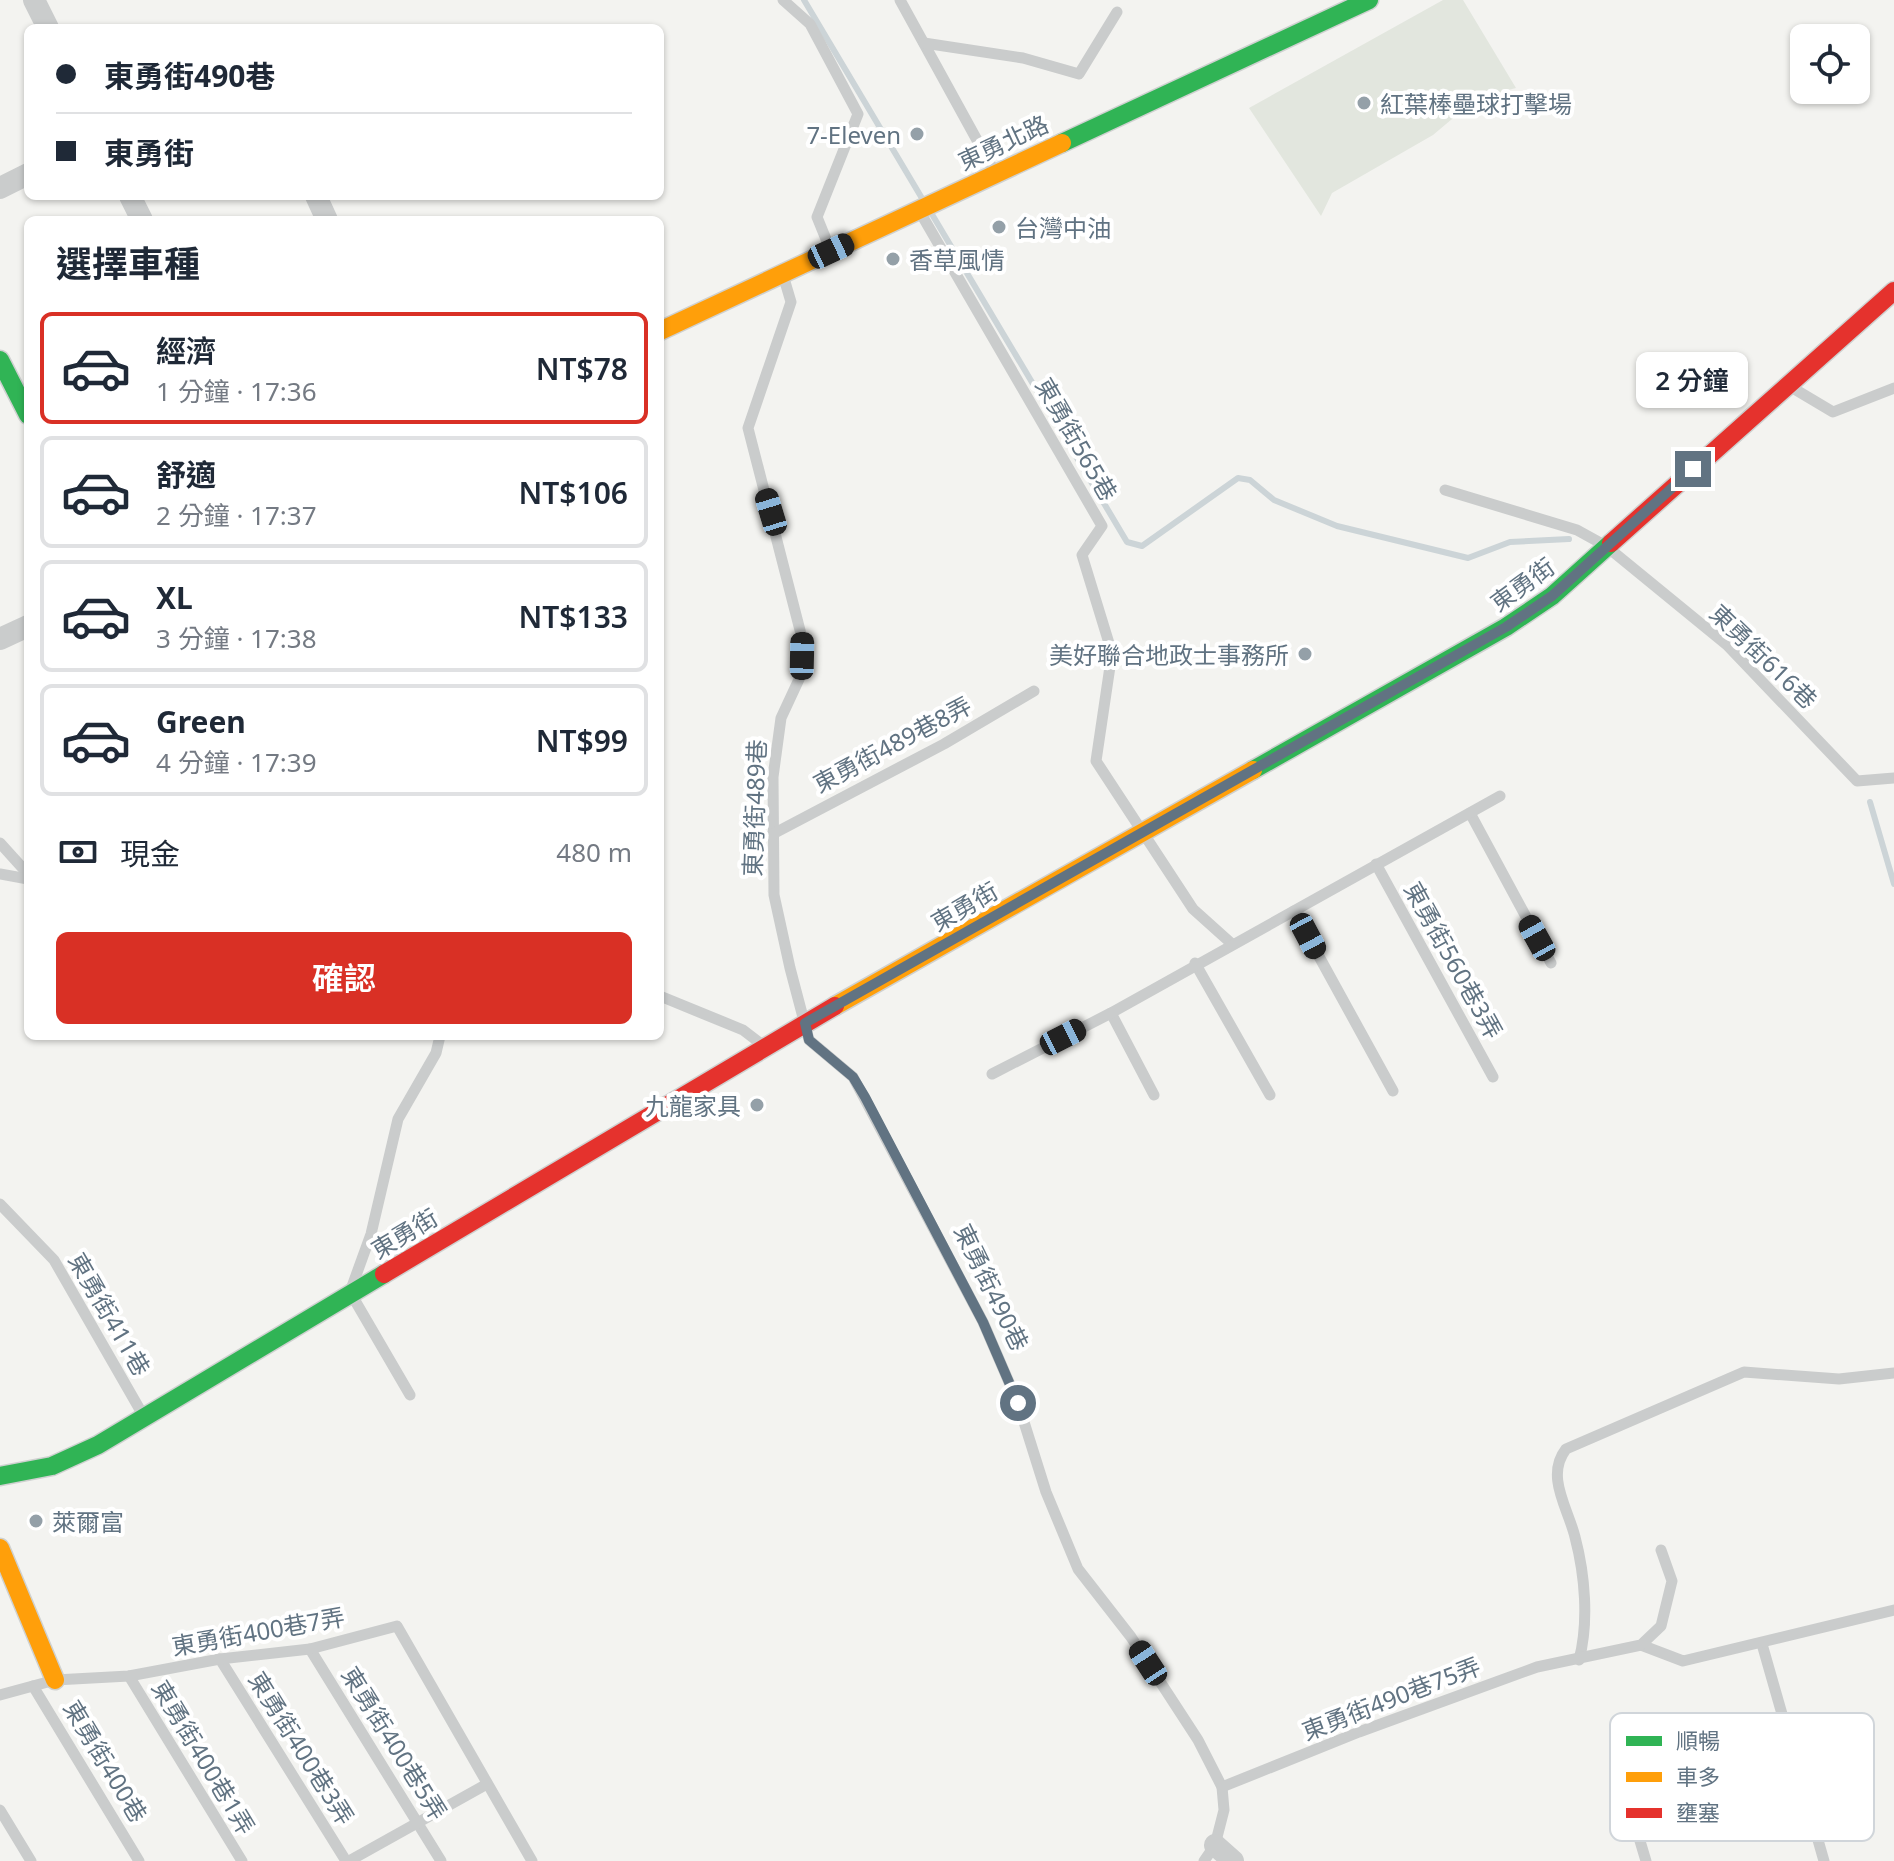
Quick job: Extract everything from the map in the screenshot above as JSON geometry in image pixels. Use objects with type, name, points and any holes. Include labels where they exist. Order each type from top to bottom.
[{"type":"street","points":[[34,0],[46,24]]},
{"type":"street","name":"東勇北路","points":[[664,329],[1369,0]]},
{"type":"street","points":[[0,188],[24,176]]},
{"type":"street","name":"東勇街","points":[[0,1476],[52,1466],[98,1445],[764,1046],[1506,627],[1552,596],[1894,291]]},
{"type":"street","points":[[0,360],[24,407]]},
{"type":"street","points":[[0,639],[24,628]]},
{"type":"street","name":"東勇街400巷","points":[[0,1548],[55,1680]]},
{"type":"street","points":[[1210,1853],[1233,1861]]},
{"type":"lane","points":[[783,0],[810,24],[858,114],[817,217],[831,251]]},
{"type":"lane","points":[[900,0],[996,175]]},
{"type":"lane","points":[[924,43],[1023,58],[1079,74],[1117,12]]},
{"type":"lane","name":"東勇街565巷","points":[[927,206],[1102,526],[1082,555],[1112,653],[1096,761],[1142,834]]},
{"type":"lane","name":"東勇街489巷","points":[[783,274],[791,302],[748,428],[802,638],[801,675],[781,718],[773,777],[771,835],[774,895],[805,1023]]},
{"type":"lane","points":[[1788,385],[1833,412],[1894,388]]},
{"type":"lane","points":[[1445,490],[1577,530],[1606,546]]},
{"type":"lane","name":"東勇街616巷","points":[[1606,546],[1727,645],[1857,781],[1894,778]]},
{"type":"lane","name":"東勇街489巷8弄","points":[[771,835],[944,744],[1034,691]]},
{"type":"lane","points":[[992,1074],[1111,1013],[1195,963],[1500,796]]},
{"type":"lane","points":[[1470,813],[1551,963]]},
{"type":"lane","points":[[1142,834],[1193,909],[1232,944]]},
{"type":"lane","points":[[0,843],[24,871]]},
{"type":"lane","name":"東勇街560巷3弄","points":[[1376,864],[1493,1077]]},
{"type":"lane","points":[[0,874],[24,876]]},
{"type":"lane","points":[[1294,911],[1393,1091]]},
{"type":"lane","points":[[1195,963],[1270,1095]]},
{"type":"lane","points":[[664,998],[743,1030],[764,1046]]},
{"type":"lane","points":[[1111,1013],[1154,1095]]},
{"type":"lane","name":"東勇街490巷","points":[[805,1023],[809,1040],[853,1077],[983,1322],[1018,1403],[1046,1492],[1078,1569],[1131,1637],[1198,1740],[1222,1787]]},
{"type":"lane","points":[[410,1395],[350,1292],[371,1234],[398,1119],[436,1053],[439,1040]]},
{"type":"lane","name":"東勇街411巷","points":[[0,1204],[54,1260],[143,1416]]},
{"type":"lane","points":[[1579,1660],[1584,1643],[1583,1588],[1575,1537],[1558,1487],[1558,1460],[1566,1449],[1744,1372],[1839,1379],[1894,1373]]},
{"type":"lane","points":[[1661,1550],[1672,1581],[1661,1626],[1641,1645],[1683,1661],[1894,1610]]},
{"type":"lane","name":"東勇街400巷7弄","points":[[0,1695],[55,1680],[129,1676],[220,1659],[310,1649],[397,1626],[532,1861]]},
{"type":"lane","points":[[1762,1644],[1782,1713]]},
{"type":"lane","name":"東勇街490巷75弄","points":[[1222,1787],[1359,1732],[1537,1667],[1641,1645]]},
{"type":"lane","name":"東勇街400巷5弄","points":[[310,1649],[441,1861]]},
{"type":"lane","name":"東勇街400巷3弄","points":[[220,1659],[348,1861]]},
{"type":"lane","name":"東勇街400巷1弄","points":[[129,1676],[242,1861]]},
{"type":"lane","name":"東勇街400巷","points":[[33,1686],[139,1861]]},
{"type":"lane","points":[[348,1861],[487,1784]]},
{"type":"lane","points":[[1210,1853],[1224,1810],[1222,1787]]},
{"type":"lane","points":[[0,1810],[31,1861]]},
{"type":"lane","points":[[1640,1841],[1646,1861]]},
{"type":"lane","points":[[1818,1841],[1824,1861]]},
{"type":"shaded area","name":"紅葉棒壘球打擊場","points":[[1443,0],[1463,0],[1516,88],[1477,98],[1433,135],[1332,193],[1321,216],[1249,108]]},
{"type":"waterway","points":[[804,0],[923,200]]},
{"type":"waterway","points":[[933,216],[1127,542],[1142,546],[1238,478],[1250,480],[1274,500],[1337,526],[1468,558],[1510,542],[1569,539]]},
{"type":"waterway","points":[[1870,802],[1894,884]]},
{"type":"traffic: fast","points":[[1062,143],[1369,0]]},
{"type":"traffic: fast","points":[[0,360],[24,407]]},
{"type":"traffic: fast","points":[[1253,770],[1506,627],[1552,596],[1611,543]]},
{"type":"traffic: fast","points":[[0,1476],[52,1466],[98,1445],[384,1274]]},
{"type":"traffic: slow","points":[[664,329],[1062,143]]},
{"type":"traffic: slow","points":[[835,1006],[1253,770]]},
{"type":"traffic: slow","points":[[0,1548],[55,1680]]},
{"type":"traffic: jam","points":[[1611,543],[1894,291]]},
{"type":"traffic: jam","points":[[384,1274],[835,1006]]},
{"type":"place","name":"紅葉棒壘球打擊場","points":[[1364,103]]},
{"type":"place","name":"7-Eleven","points":[[917,134]]},
{"type":"place","name":"台灣中油","points":[[999,227]]},
{"type":"place","name":"香草風情","points":[[893,259]]},
{"type":"place","name":"美好聯合地政士事務所","points":[[1305,654]]},
{"type":"place","name":"九龍家具","points":[[757,1105]]},
{"type":"place","name":"萊爾富","points":[[36,1521]]},
{"type":"route","points":[[1018,1403],[983,1322],[865,1097],[853,1077],[809,1040],[805,1023],[1506,627],[1552,596],[1693,469]]}]
